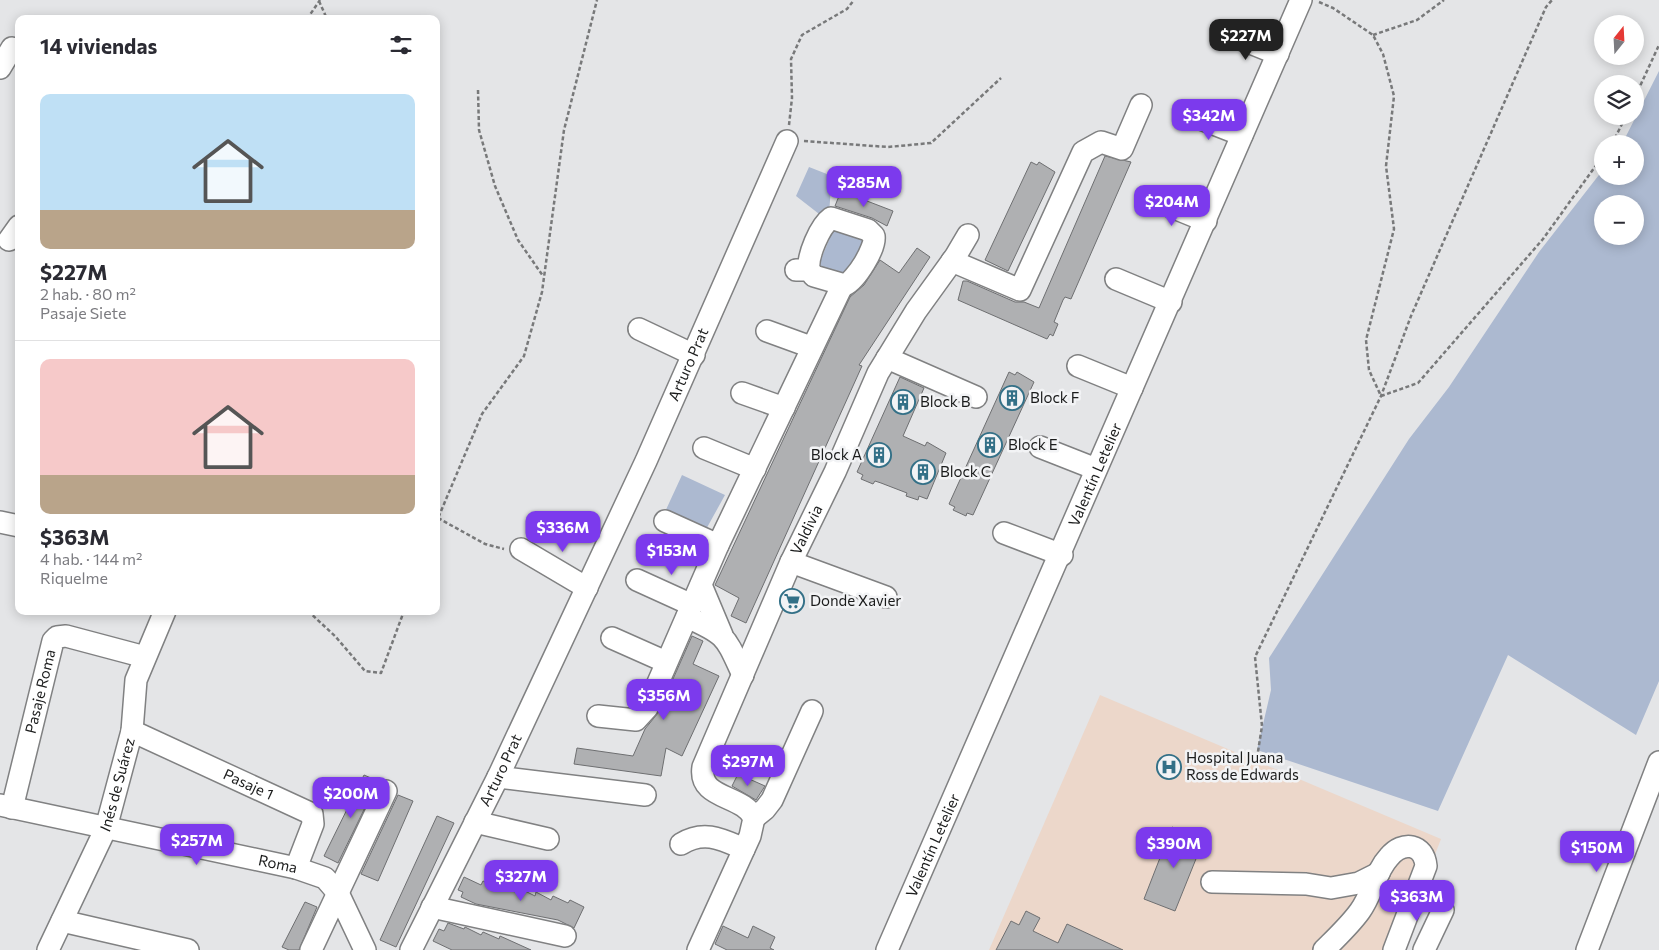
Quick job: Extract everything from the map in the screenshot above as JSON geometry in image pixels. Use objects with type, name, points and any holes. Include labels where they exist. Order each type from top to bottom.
[{"type":"street","name":"Valentín Letelier","points":[[888,950],[1062,555],[1096,469],[1301,0]]},
{"type":"street","points":[[1228,34],[1278,54]]},
{"type":"street","points":[[0,68],[10,47]]},
{"type":"street","points":[[952,261],[1020,290],[1083,152],[1101,142],[1122,149],[1141,105]]},
{"type":"street","points":[[1188,114],[1242,134]]},
{"type":"street","name":"Arturo Prat","points":[[411,950],[498,777],[587,588],[694,355],[787,141]]},
{"type":"street","points":[[1152,199],[1206,221]]},
{"type":"street","points":[[598,716],[636,720],[641,716],[656,688],[718,546],[811,347],[842,286],[853,280],[873,247],[874,236],[868,230],[831,218],[825,223],[814,250],[802,270],[842,286]]},
{"type":"street","name":"Valdivia","points":[[754,818],[743,806],[709,789],[702,773],[791,562],[887,358],[916,311],[968,235]]},
{"type":"street","points":[[1116,280],[1170,302]]},
{"type":"street","points":[[640,329],[694,355]]},
{"type":"street","points":[[767,331],[811,347]]},
{"type":"street","points":[[887,358],[976,397]]},
{"type":"street","points":[[1078,366],[1132,388]]},
{"type":"street","points":[[742,393],[784,408]]},
{"type":"street","points":[[1040,447],[1096,469]]},
{"type":"street","points":[[704,448],[755,469]]},
{"type":"street","points":[[665,521],[718,546]]},
{"type":"street","points":[[0,522],[15,525]]},
{"type":"street","points":[[1004,533],[1062,555]]},
{"type":"street","points":[[521,549],[587,588]]},
{"type":"street","points":[[791,562],[886,597]]},
{"type":"street","points":[[637,580],[689,611],[722,635],[730,644],[742,675]]},
{"type":"street","points":[[701,585],[722,635]]},
{"type":"street","name":"Inés de Suárez","points":[[48,950],[106,828],[132,731],[136,680],[163,615]]},
{"type":"street","name":"Pasaje Roma","points":[[6,806],[53,641],[57,637],[66,636],[145,657]]},
{"type":"street","points":[[612,638],[666,662]]},
{"type":"street","points":[[698,950],[744,848],[754,818],[772,800],[812,711]]},
{"type":"street","name":"Pasaje 1","points":[[132,731],[306,809],[312,814],[313,824],[296,868]]},
{"type":"street","points":[[1587,950],[1659,762]]},
{"type":"street","points":[[498,777],[645,795]]},
{"type":"street","points":[[311,950],[386,791]]},
{"type":"street","name":"Roma","points":[[6,806],[296,868],[325,878],[338,893],[365,950]]},
{"type":"street","points":[[476,822],[548,839]]},
{"type":"street","points":[[681,844],[694,838],[708,836],[744,848]]},
{"type":"street","points":[[1324,950],[1361,910],[1389,856],[1400,848],[1408,846],[1419,849],[1425,856],[1426,866],[1394,950]]},
{"type":"street","points":[[1212,882],[1306,884],[1331,888],[1359,883],[1379,873]]},
{"type":"street","points":[[432,907],[564,936]]},
{"type":"street","points":[[1424,950],[1443,910]]},
{"type":"street","points":[[62,921],[188,950]]},
{"type":"path","points":[[310,15],[320,0]]},
{"type":"path","points":[[320,0],[326,15]]},
{"type":"path","points":[[440,513],[482,414],[524,356],[544,277],[564,130],[597,0]]},
{"type":"path","points":[[854,0],[847,9],[802,35],[791,59],[792,98],[787,141],[888,147],[931,143],[1000,78]]},
{"type":"path","points":[[1316,0],[1333,8],[1372,35],[1383,54],[1394,96],[1386,166],[1394,229],[1366,340],[1369,370],[1381,396]]},
{"type":"path","points":[[1372,35],[1417,20],[1444,0]]},
{"type":"path","points":[[1257,758],[1262,726],[1255,657],[1381,396],[1411,316],[1546,7],[1552,0]]},
{"type":"path","points":[[1644,78],[1659,45]]},
{"type":"path","points":[[478,90],[479,130],[495,186],[518,240],[544,277]]},
{"type":"path","points":[[1381,396],[1418,383],[1543,239],[1594,168]]},
{"type":"path","points":[[440,519],[485,544],[514,552],[521,549]]},
{"type":"path","points":[[312,615],[335,636],[365,671],[381,673],[403,615]]},
{"type":"shaded area","points":[[1659,71],[1659,681],[1636,735],[1508,655],[1438,811],[1257,750],[1271,690],[1269,658],[1409,439],[1449,387],[1539,252],[1594,181],[1594,185],[1644,185],[1644,135],[1627,135],[1632,125],[1644,125],[1644,101]]},
{"type":"shaded area","points":[[809,167],[832,176],[829,213],[823,217],[796,196]]},
{"type":"shaded area","points":[[836,223],[870,239],[845,280],[817,269]]},
{"type":"shaded area","points":[[682,475],[725,495],[704,533],[664,514]]},
{"type":"shaded area","name":"Hospital Juana Ross de Edwards","points":[[1100,695],[1441,839],[1398,950],[989,950]]},
{"type":"building","points":[[1105,156],[1131,162],[1071,299],[1065,297],[1063,300],[1054,322],[1058,324],[1053,336],[1050,334],[1047,339],[958,300],[963,281],[967,281],[1015,302],[1024,302],[1039,308]]},
{"type":"building","points":[[1031,162],[1037,165],[1039,162],[1055,172],[1008,271],[985,260]]},
{"type":"building","points":[[841,191],[893,211],[887,226],[872,218],[835,206]]},
{"type":"building","points":[[917,248],[930,257],[859,365],[862,366],[746,623],[731,616],[739,598],[715,585],[850,297],[864,285],[880,260],[899,273]]},
{"type":"building","points":[[1009,372],[1015,375],[1017,372],[1034,382],[973,515],[967,513],[966,516],[953,510],[955,507],[949,504]]},
{"type":"building","points":[[900,377],[924,388],[903,436],[925,446],[927,442],[946,453],[927,499],[919,496],[918,500],[906,496],[907,493],[875,481],[873,484],[861,479],[863,475],[857,472]]},
{"type":"building","points":[[692,636],[703,641],[693,664],[719,676],[682,756],[666,748],[661,776],[574,764],[577,748],[633,756],[645,729],[658,713]]},
{"type":"building","points":[[738,774],[765,786],[756,800],[732,786]]},
{"type":"building","points":[[364,775],[378,781],[338,863],[324,856]]},
{"type":"building","points":[[398,795],[413,801],[378,881],[361,874]]},
{"type":"building","points":[[437,816],[454,823],[396,947],[380,940]]},
{"type":"building","points":[[1172,827],[1204,839],[1175,911],[1144,899]]},
{"type":"building","points":[[464,877],[481,885],[483,881],[498,888],[500,884],[515,892],[517,887],[535,896],[536,892],[551,900],[553,896],[568,903],[570,900],[584,907],[574,928],[558,920],[476,904],[461,897],[463,892],[458,890]]},
{"type":"building","points":[[305,902],[317,907],[299,950],[289,950],[282,947]]},
{"type":"building","points":[[1026,911],[1040,918],[1033,931],[1058,943],[1067,924],[1123,950],[996,950],[1011,921],[1019,925]]},
{"type":"building","points":[[448,923],[464,929],[465,927],[481,935],[483,932],[499,939],[500,936],[531,950],[452,950],[433,941],[439,929],[444,931]]},
{"type":"building","points":[[723,926],[748,938],[753,926],[775,937],[770,948],[774,950],[727,950],[715,944]]},
{"type":"place","name":"Block F","points":[[1012,398]]},
{"type":"place","name":"Block B","points":[[903,402]]},
{"type":"place","name":"Block E","points":[[990,445]]},
{"type":"place","name":"Block A","points":[[879,455]]},
{"type":"place","name":"Block C","points":[[923,472]]},
{"type":"place","name":"Donde Xavier","points":[[792,601]]},
{"type":"place","name":"Hospital Juana Ross de Edwards","points":[[1169,767]]}]
